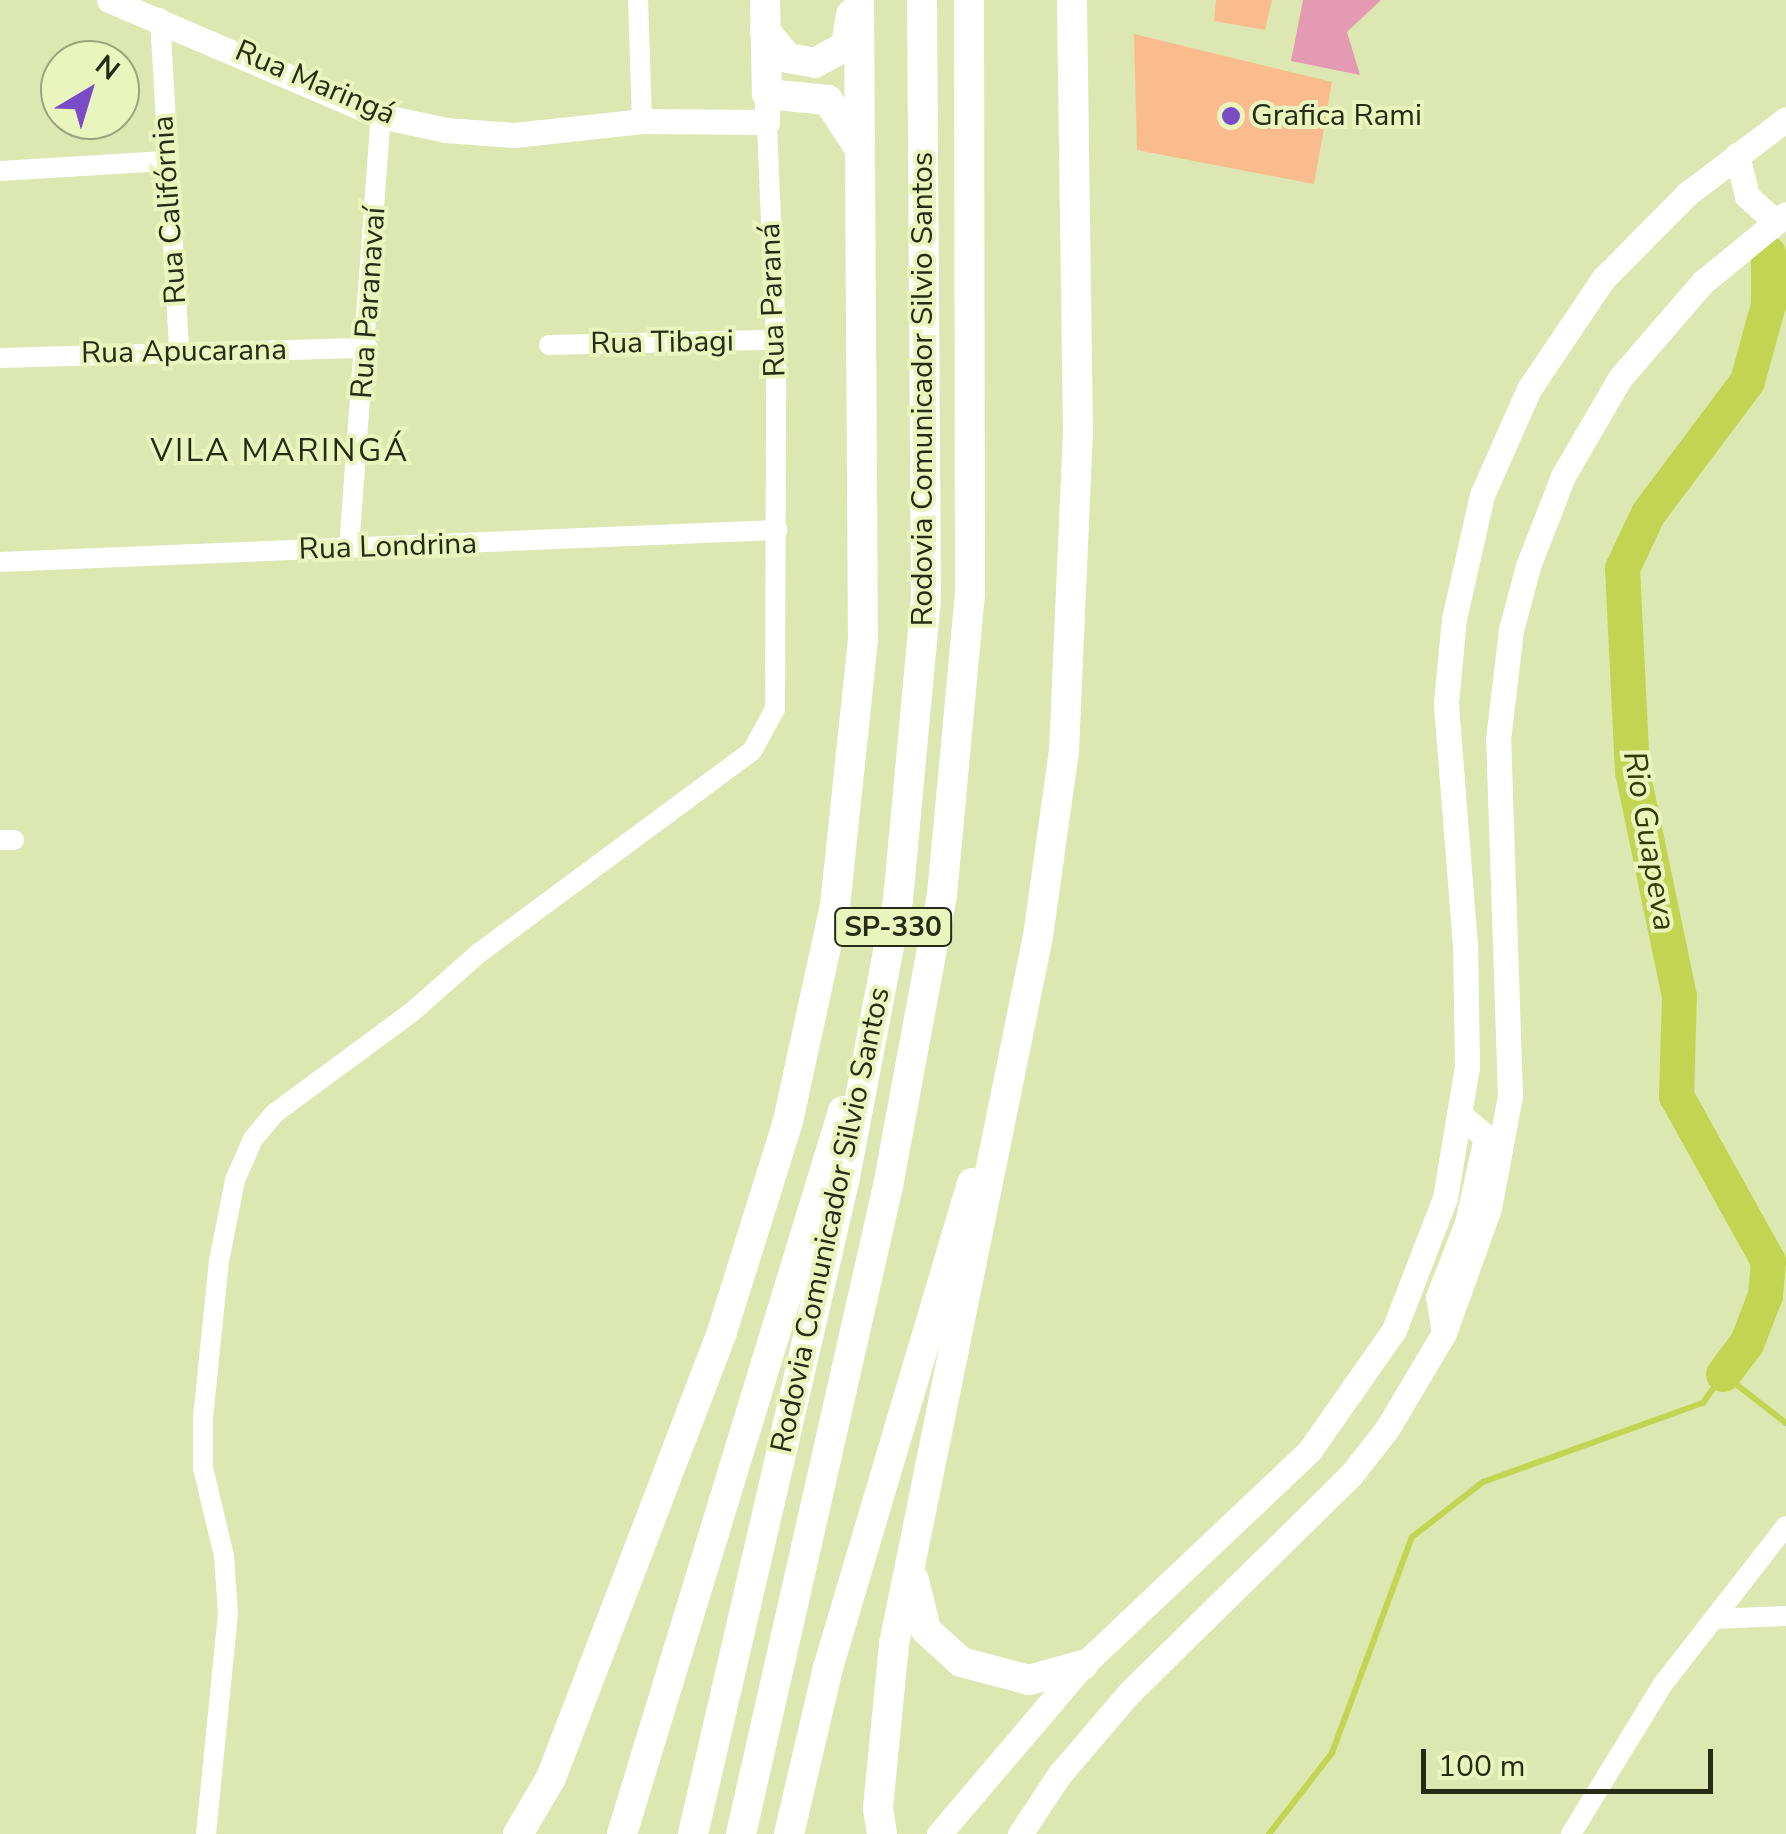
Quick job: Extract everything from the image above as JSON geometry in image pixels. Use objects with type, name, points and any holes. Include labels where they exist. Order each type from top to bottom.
[{"type":"highway","name":"Rua Paraná","points":[[765,0],[767,108]]},
{"type":"highway","points":[[767,108],[815,94],[841,78],[856,0]]},
{"type":"highway","points":[[537,1834],[551,1778],[758,1225],[798,1083],[835,906],[863,640],[856,0]]},
{"type":"highway","name":"Rodovia Comunicador Silvio Santos","points":[[693,1834],[846,1178],[898,900],[926,598],[922,0]]},
{"type":"highway","name":"Rodovia Comunicador Silvio Santos","points":[[740,1834],[888,1186],[942,895],[970,596],[969,0]]},
{"type":"highway","points":[[789,1834],[857,1563],[1006,1071],[1038,936],[1073,655],[1079,386],[1072,0]]},
{"type":"highway","points":[[765,31],[801,65],[846,46]]},
{"type":"highway","points":[[815,94],[837,108],[859,148]]},
{"type":"highway","points":[[622,1834],[821,1170],[872,1033]]},
{"type":"highway","points":[[882,1834],[887,1708],[912,1553],[980,1237],[1006,1071]]},
{"type":"highway","points":[[912,1553],[926,1630],[961,1662],[1029,1680],[1084,1665]]},
{"type":"highway","points":[[518,1834],[551,1778]]},
{"type":"main road","name":"Rua Maringá","points":[[109,0],[193,31],[381,116],[445,130],[514,135],[767,108]]},
{"type":"main road","points":[[939,1834],[1084,1665],[1266,1498],[1347,1404],[1394,1330],[1425,1262],[1462,1116],[1467,1033],[1446,703],[1454,619],[1482,496],[1529,389],[1603,279],[1646,231],[1737,154],[1786,119]]},
{"type":"main road","points":[[1020,1834],[1059,1774],[1130,1692],[1352,1475],[1387,1429],[1444,1332],[1490,1208],[1514,1059],[1498,740],[1511,630],[1528,566],[1563,476],[1620,378],[1702,282],[1781,218],[1747,196],[1737,154]]},
{"type":"main road","points":[[1462,910],[1489,918],[1499,931],[1501,1051],[1514,1059]]},
{"type":"main road","points":[[1444,1332],[1436,1306],[1466,1223],[1486,1136],[1462,1116]]},
{"type":"street","points":[[638,0],[642,122]]},
{"type":"street","name":"Rua Califórnia","points":[[160,18],[164,162],[179,350]]},
{"type":"street","points":[[162,70],[174,46],[193,31]]},
{"type":"street","name":"Rua Paraná","points":[[206,1824],[228,1614],[224,1556],[203,1468],[203,1418],[219,1262],[235,1180],[254,1139],[275,1113],[412,1012],[479,953],[752,751],[775,710],[776,340],[767,108]]},
{"type":"street","name":"Rua Paranavaí","points":[[349,548],[368,348],[381,116]]},
{"type":"street","points":[[0,170],[164,162]]},
{"type":"street","name":"Rua Tibagi","points":[[549,345],[776,340]]},
{"type":"street","name":"Rua Apucarana","points":[[0,358],[179,350],[368,348]]},
{"type":"street","name":"Rua Londrina","points":[[0,562],[777,530]]},
{"type":"street","points":[[1571,1834],[1622,1742],[1786,1526]]},
{"type":"street","points":[[1714,1619],[1786,1616]]},
{"type":"street","points":[[194,1834],[206,1824]]},
{"type":"shaded area","points":[[1303,0],[1381,0],[1347,32],[1360,75],[1291,61]]},
{"type":"building","points":[[1216,0],[1272,0],[1265,30],[1214,21]]},
{"type":"building","name":"Grafica Rami","points":[[1134,34],[1332,82],[1314,184],[1137,150]]},
{"type":"waterway","name":"Rio Guapeva","points":[[1723,1374],[1746,1344],[1765,1295],[1768,1261],[1676,1096],[1679,996],[1632,772],[1622,568],[1648,513],[1747,381],[1768,304],[1768,253]]},
{"type":"waterway","points":[[1269,1834],[1332,1753],[1412,1537],[1483,1482],[1703,1403],[1723,1374],[1786,1423]]},
{"type":"place","name":"Grafica Rami","points":[[1231,116]]},
{"type":"district","name":"VILA MARINGÁ","points":[[280,451]]}]
